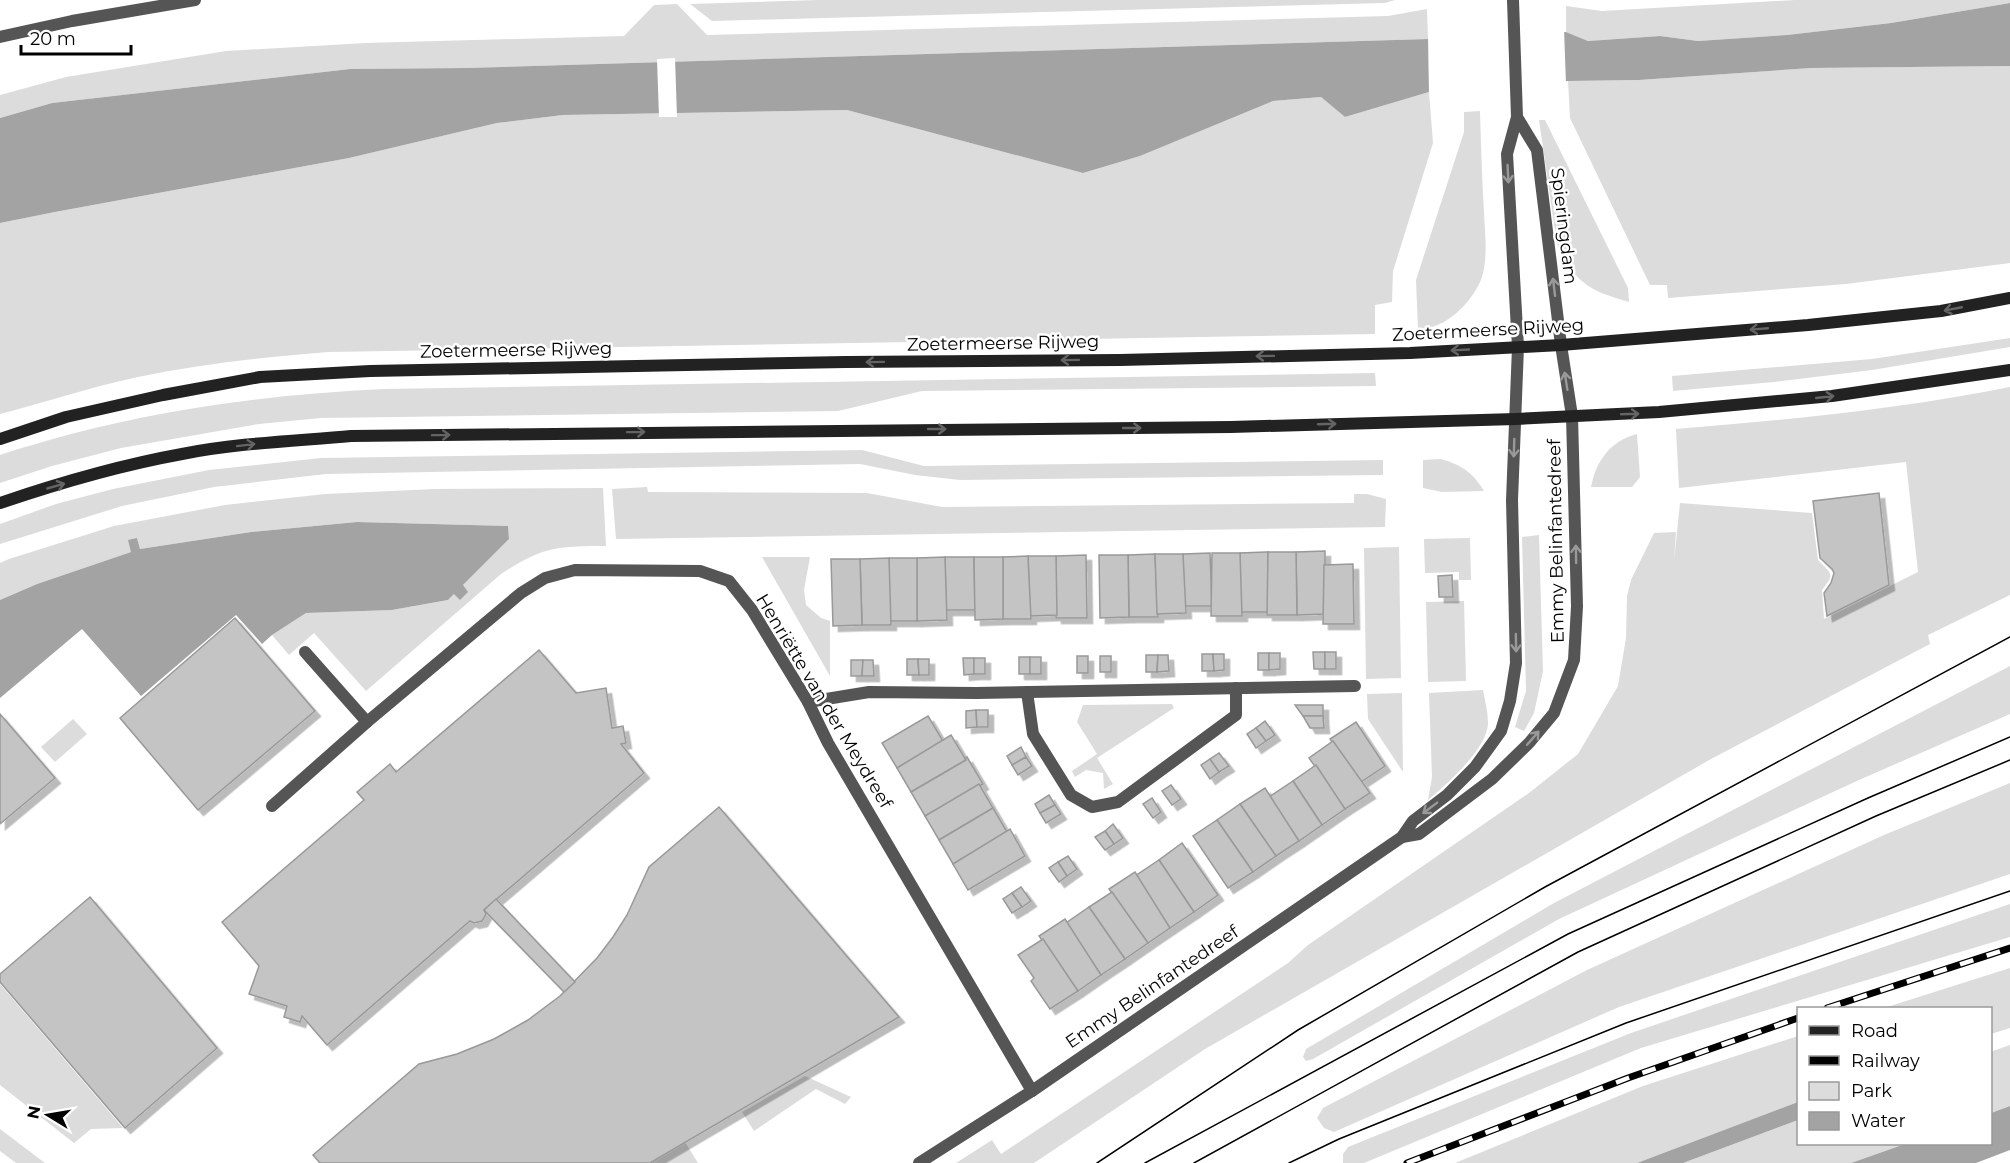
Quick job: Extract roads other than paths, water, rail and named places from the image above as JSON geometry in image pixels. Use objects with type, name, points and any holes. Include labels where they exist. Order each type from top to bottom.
[{"type":"main road","name":"Zoetermeerse Rijweg","points":[[0,439],[66,417],[163,395],[260,377],[382,370],[835,362],[1120,360],[1410,352],[1561,345],[1839,322],[1941,311],[2010,298]]},
{"type":"main road","points":[[0,503],[112,470],[182,454],[254,444],[351,436],[1231,427],[1572,416],[1659,412],[1832,396],[2010,370]]},
{"type":"street","points":[[0,37],[72,21],[195,0]]},
{"type":"street","name":"Spieringdam","points":[[1513,3],[1517,117],[1507,154],[1518,347]]},
{"type":"street","name":"Spieringdam","points":[[1517,117],[1537,150],[1561,345]]},
{"type":"street","name":"Emmy Belinfantedreef","points":[[1402,837],[1419,834],[1492,779],[1529,743],[1554,713],[1574,660],[1577,606],[1572,416],[1561,345]]},
{"type":"street","name":"Emmy Belinfantedreef","points":[[919,1163],[1032,1091],[1402,837],[1413,820],[1447,795],[1475,767],[1501,731],[1510,701],[1516,663],[1512,500],[1518,347]]},
{"type":"street","name":"Henriëtte van der Meydreef","points":[[272,806],[521,594],[545,578],[575,570],[700,571],[729,581],[752,610],[808,702],[828,743],[1032,1091]]},
{"type":"street","points":[[305,652],[368,722]]},
{"type":"street","points":[[808,702],[869,692],[1027,692],[1355,686]]},
{"type":"street","points":[[1027,692],[1033,734],[1071,795],[1092,807],[1119,802],[1236,715],[1236,688]]},
{"type":"water","points":[[2010,3],[2010,66],[1811,68],[1639,80],[1568,81],[1429,92],[1345,117],[1321,97],[1273,101],[1140,156],[1083,173],[847,110],[563,115],[497,123],[349,158],[0,223],[0,118],[52,103],[350,69],[467,68],[1428,39],[1566,32],[1588,41],[1660,36],[1698,41],[1787,35],[1891,23]]},
{"type":"water","points":[[357,522],[508,526],[509,539],[463,585],[468,592],[460,600],[454,594],[448,600],[392,610],[306,613],[262,644],[236,615],[141,696],[82,629],[0,698],[0,600],[37,584],[131,552],[128,540],[137,538],[140,549],[251,532]]},
{"type":"water","points":[[1797,1102],[1797,1120],[1683,1163],[1637,1163]]},
{"type":"water","points":[[2010,1106],[2010,1150],[1976,1163],[1851,1163],[1902,1145],[1992,1145],[1992,1113]]},
{"type":"tram line","points":[[1097,1163],[1298,1030],[1545,887],[2010,637]]},
{"type":"tram line","points":[[1145,1163],[1568,934],[1868,798],[2010,737]]},
{"type":"tram line","points":[[1194,1163],[1578,952],[1876,816],[2010,760]]},
{"type":"tram line","points":[[1289,1163],[1339,1139],[1626,1023],[2010,891]]},
{"type":"railway","points":[[1830,1007],[2010,948]]},
{"type":"railway","points":[[1407,1163],[1628,1078],[1797,1018]]}]
